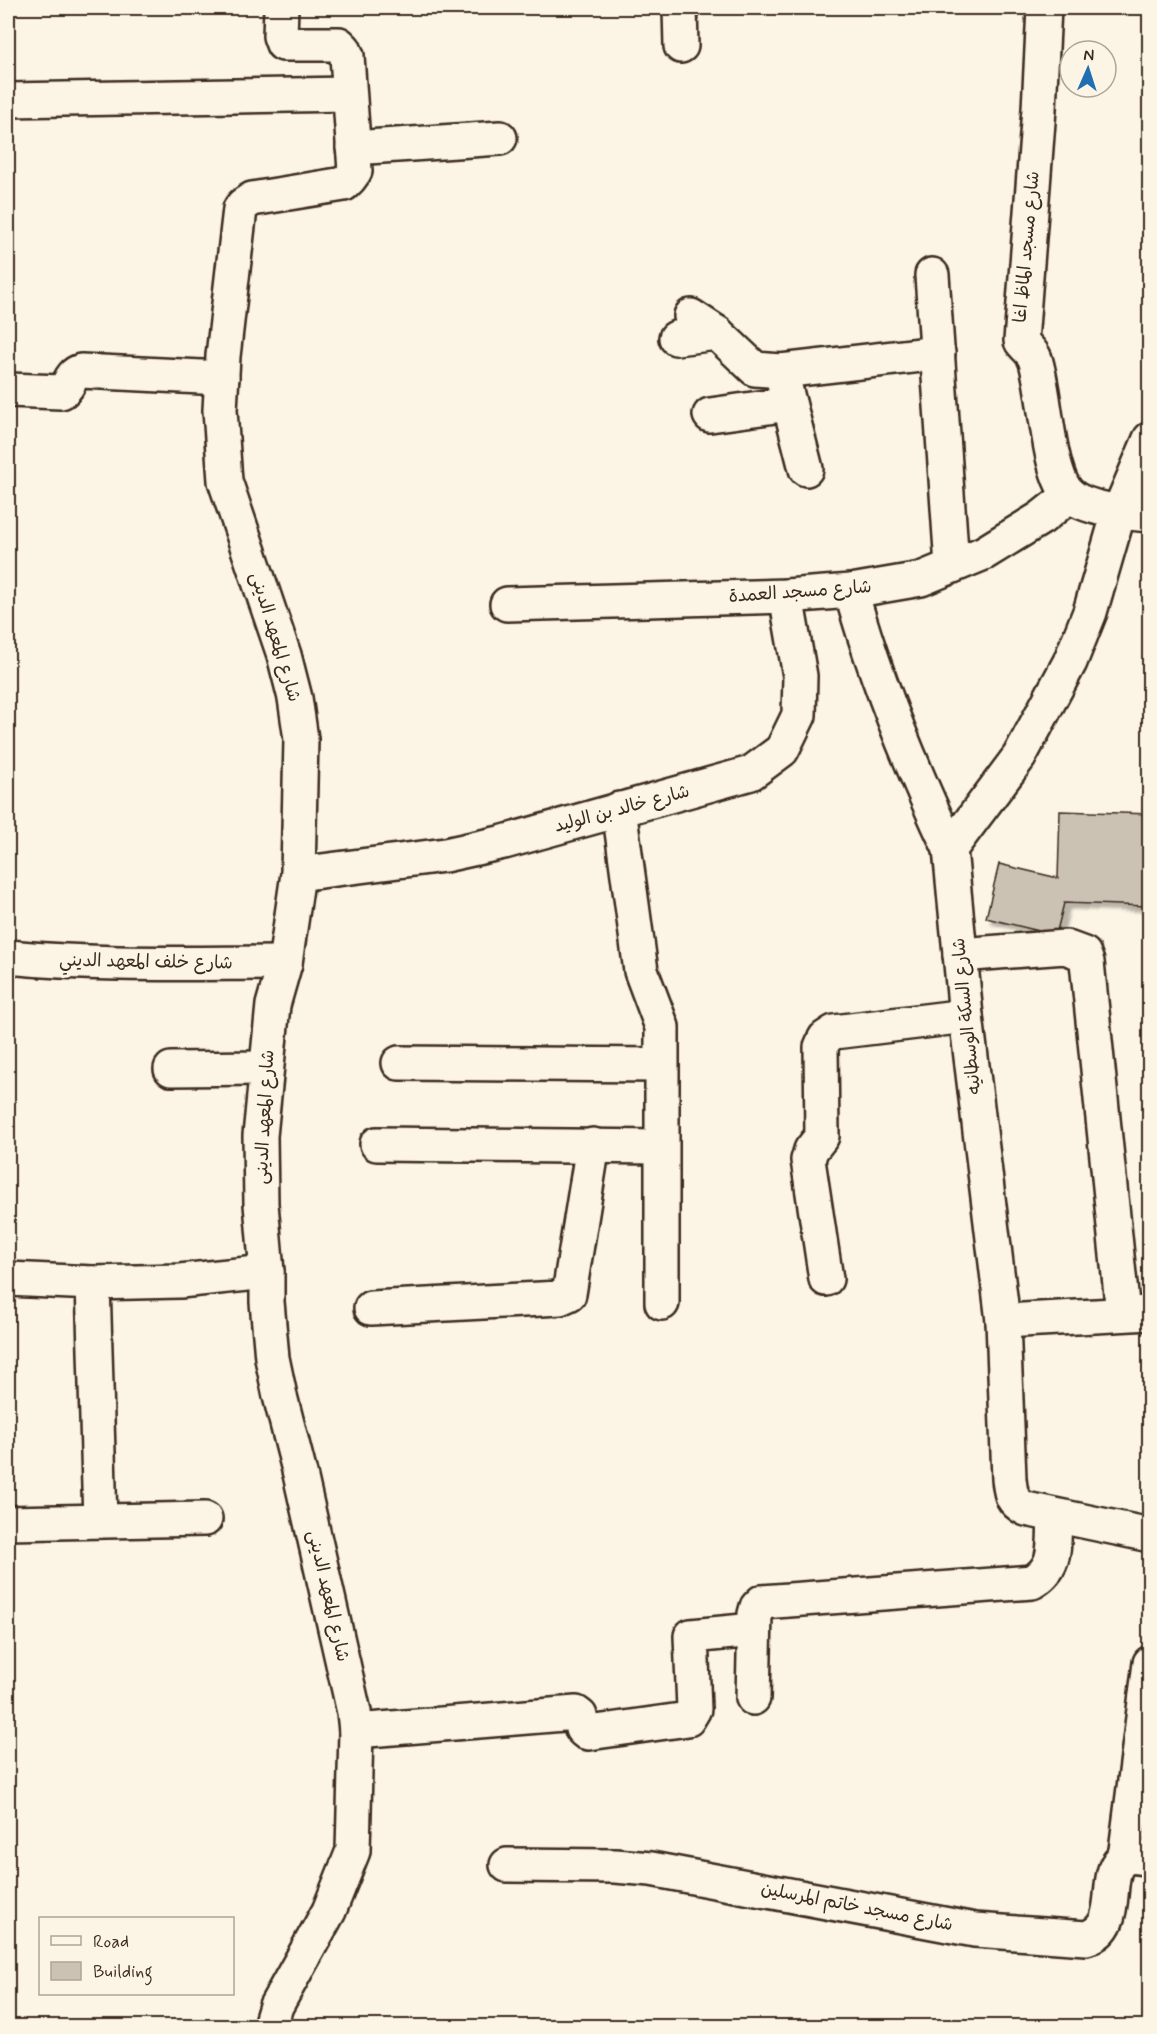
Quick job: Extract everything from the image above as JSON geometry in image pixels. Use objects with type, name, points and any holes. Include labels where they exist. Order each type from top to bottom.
[{"type":"street","points":[[281,8],[280,36],[283,44],[339,44],[344,49],[347,56],[353,148],[500,138]]},
{"type":"street","points":[[680,8],[681,46]]},
{"type":"street","name":"شارع مسجد الماظ اغا","points":[[1044,8],[1039,109],[1020,337],[1022,343],[1035,358],[1058,477],[1070,495]]},
{"type":"street","points":[[8,100],[349,94]]},
{"type":"street","name":"شارع المعهد الدينى","points":[[270,2026],[276,2006],[329,1911],[353,1851],[356,1731],[338,1639],[280,1396],[271,1347],[261,1204],[260,1147],[265,1068],[273,1005],[285,963],[298,874],[301,739],[295,698],[284,656],[225,481],[220,410],[239,215],[243,205],[252,199],[344,184],[355,171],[353,148]]},
{"type":"street","points":[[932,275],[952,566]]},
{"type":"street","points":[[695,329],[755,369],[781,371],[938,353]]},
{"type":"street","points":[[8,390],[61,392],[67,388],[71,377],[81,371],[222,378]]},
{"type":"street","points":[[781,371],[806,469]]},
{"type":"street","points":[[710,415],[789,404]]},
{"type":"street","points":[[950,849],[1019,757],[1070,662],[1134,514],[1149,438]]},
{"type":"street","points":[[1070,495],[1090,505],[1134,514]]},
{"type":"street","name":"شارع مسجد العمدة","points":[[507,604],[786,596],[851,591],[921,579],[984,553],[1041,518],[1070,495]]},
{"type":"street","name":"شارع السكة الوسطانيه","points":[[851,591],[865,641],[884,692],[920,785],[950,849],[966,1016],[1003,1321],[1011,1494],[1016,1503],[1026,1509],[1149,1535]]},
{"type":"street","name":"شارع خالد بن الوليد","points":[[298,874],[445,855],[504,842],[751,773],[782,750],[799,715],[800,676],[786,596]]},
{"type":"street","points":[[619,809],[641,971],[662,1027],[662,1303]]},
{"type":"street","points":[[960,955],[1065,947],[1084,954],[1136,1313],[1003,1321]]},
{"type":"street","name":"شارع خلف المعهد الديني","points":[[8,957],[97,962],[285,963]]},
{"type":"street","points":[[826,1278],[808,1160],[811,1150],[822,1136],[821,1047],[825,1038],[834,1032],[966,1016]]},
{"type":"street","points":[[399,1063],[662,1065]]},
{"type":"street","points":[[171,1069],[265,1068]]},
{"type":"street","points":[[377,1144],[662,1147]]},
{"type":"street","points":[[371,1308],[560,1298],[569,1294],[593,1145]]},
{"type":"street","points":[[8,1279],[93,1283],[180,1281],[267,1272]]},
{"type":"street","points":[[93,1283],[100,1521]]},
{"type":"street","points":[[753,1698],[755,1614],[762,1602],[1032,1582],[1047,1572],[1052,1563],[1055,1516]]},
{"type":"street","points":[[8,1523],[205,1519]]},
{"type":"street","points":[[356,1731],[576,1713],[580,1716],[582,1729],[589,1733],[688,1719],[694,1709],[691,1636],[754,1630]]},
{"type":"street","points":[[1137,1858],[1149,1663]]},
{"type":"street","name":"شارع مسجد خاتم المرسلين","points":[[507,1865],[615,1866],[651,1869],[975,1930],[1086,1938],[1096,1935],[1103,1929],[1107,1920],[1118,1864],[1137,1858]]},
{"type":"building","points":[[1060,811],[1150,814],[1148,906],[1064,903],[1056,935],[986,918],[999,864],[1058,878]]}]
